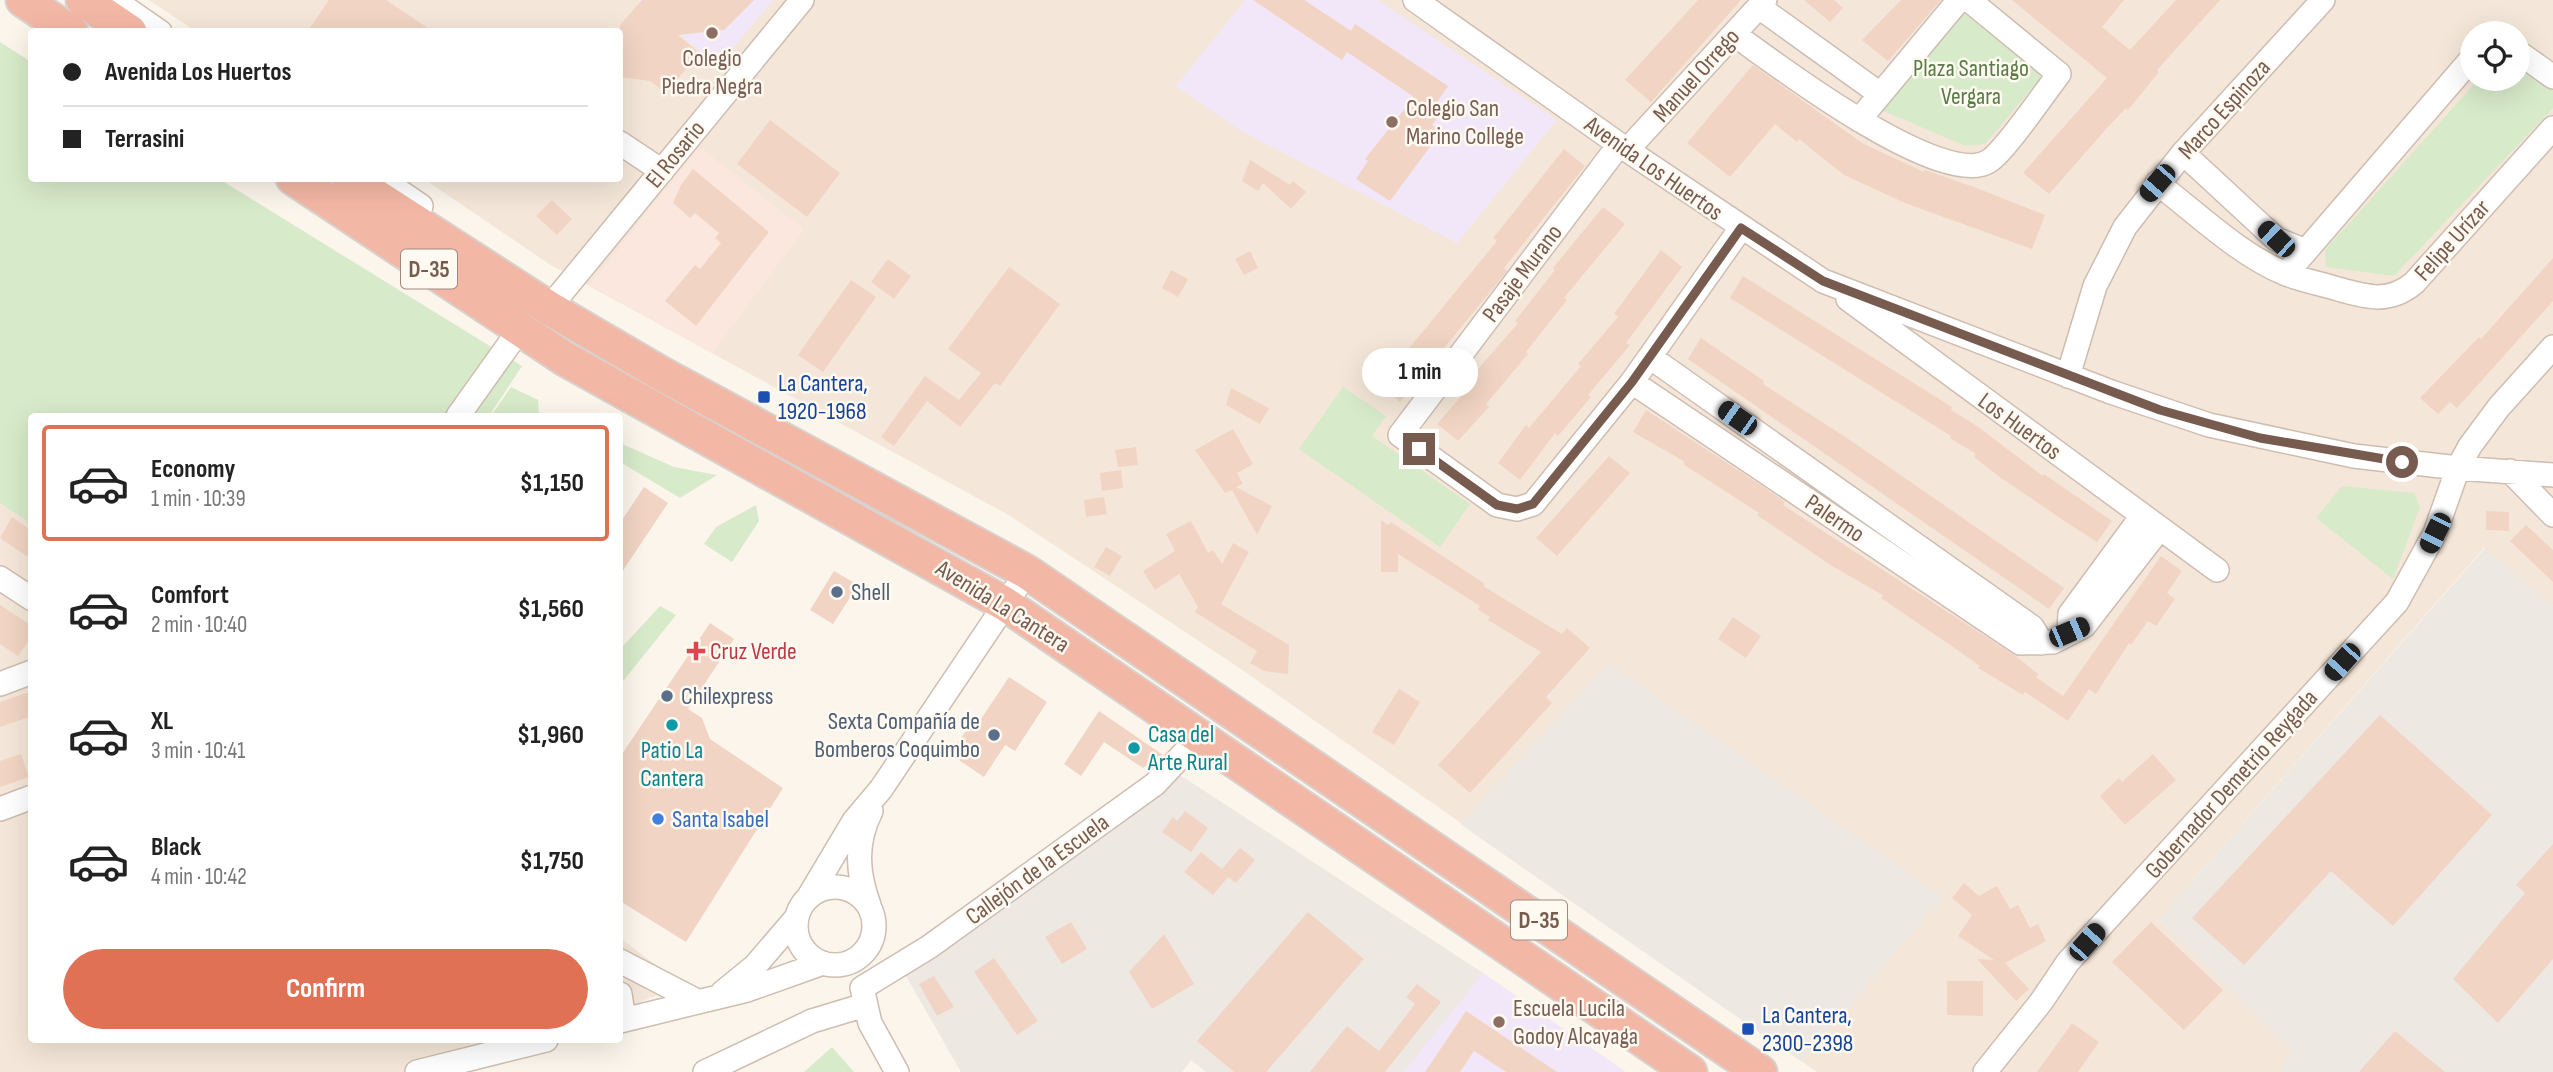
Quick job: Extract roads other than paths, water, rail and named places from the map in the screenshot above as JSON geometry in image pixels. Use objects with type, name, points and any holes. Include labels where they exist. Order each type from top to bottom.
[{"type":"highway","points":[[23,0],[65,28]]},
{"type":"highway","points":[[83,0],[124,28]]},
{"type":"highway","name":"Avenida La Cantera","points":[[299,182],[565,359],[1005,604],[1690,1072]]},
{"type":"highway","name":"Avenida La Cantera","points":[[354,182],[549,308],[660,373],[1027,572],[1760,1072]]},
{"type":"highway","points":[[549,308],[551,332],[565,359]]},
{"type":"street","points":[[114,0],[154,28]]},
{"type":"street","name":"El Rosario","points":[[549,308],[802,0]]},
{"type":"street","name":"Avenida Los Huertos","points":[[1415,0],[1623,147],[1823,281],[2160,410],[2260,438],[2354,456],[2553,475]]},
{"type":"street","points":[[1859,120],[1959,0]]},
{"type":"street","points":[[1734,34],[1859,120],[1948,164],[1973,167],[1991,160],[2059,74],[1969,0]]},
{"type":"street","name":"Marco Espinoza","points":[[2068,376],[2085,315],[2108,258],[2125,227],[2183,153],[2323,0]]},
{"type":"street","points":[[1762,4],[1880,94]]},
{"type":"street","name":"Manuel Orrego","points":[[1623,147],[1762,4]]},
{"type":"street","points":[[2530,61],[2553,77]]},
{"type":"street","points":[[2286,274],[2303,250],[2460,72]]},
{"type":"street","name":"Felipe Urízar","points":[[2157,183],[2251,256],[2286,274],[2375,298],[2405,290],[2553,128]]},
{"type":"street","points":[[623,145],[662,171]]},
{"type":"street","name":"Pasaje Murano","points":[[1623,147],[1400,435],[1497,505],[1507,509],[1525,508],[1540,498],[1632,382]]},
{"type":"street","points":[[2183,153],[2276,239],[2303,250]]},
{"type":"street","name":"Avenida La Cantera","points":[[386,182],[482,246],[531,286],[549,308]]},
{"type":"street","points":[[1632,382],[1741,228]]},
{"type":"street","name":"Los Huertos","points":[[1823,281],[2217,570]]},
{"type":"street","points":[[460,413],[520,329]]},
{"type":"street","name":"Gobernador Demetrio Reygada","points":[[1985,1072],[2041,1002],[2068,962],[2397,602],[2435,533],[2458,468],[2499,407],[2553,347]]},
{"type":"street","name":"Palermo","points":[[1650,357],[2032,627],[2042,643]]},
{"type":"street","name":"Palermo","points":[[1632,382],[2020,643],[2042,643]]},
{"type":"street","points":[[2510,471],[2553,515]]},
{"type":"street","points":[[2042,643],[2053,642],[2069,632],[2070,614],[2151,522]]},
{"type":"street","points":[[864,996],[830,964],[813,958],[799,940],[802,908],[854,821],[881,789],[1027,572]]},
{"type":"street","points":[[0,578],[28,596]]},
{"type":"street","points":[[0,684],[28,674]]},
{"type":"street","name":"Callejón de la Escuela","points":[[705,1072],[864,996],[1155,784],[1199,737]]},
{"type":"street","points":[[881,789],[865,823],[859,850],[859,878],[874,925],[864,996],[870,1023],[897,1072]]},
{"type":"street","points":[[0,808],[28,798]]},
{"type":"street","points":[[706,999],[755,966],[819,890],[833,887],[859,895],[869,905]]},
{"type":"street","points":[[623,1021],[747,990],[861,956],[869,946]]},
{"type":"street","points":[[623,962],[706,999]]},
{"type":"street","points":[[417,1072],[534,1043]]},
{"type":"place","name":"Colegio Piedra Negra","points":[[712,33]]},
{"type":"place","name":"Colegio San Marino College","points":[[1392,122]]},
{"type":"place","name":"La Cantera, 1920-1968","points":[[764,397]]},
{"type":"place","name":"Shell","points":[[837,592]]},
{"type":"place","name":"Cruz Verde","points":[[696,651]]},
{"type":"place","name":"Chilexpress","points":[[667,696]]},
{"type":"place","name":"Patio La Cantera","points":[[672,725]]},
{"type":"place","name":"Sexta Compañía de Bomberos Coquimbo","points":[[994,735]]},
{"type":"place","name":"Casa del Arte Rural","points":[[1134,748]]},
{"type":"place","name":"Santa Isabel","points":[[658,819]]},
{"type":"place","name":"Escuela Lucila Godoy Alcayaga","points":[[1499,1022]]},
{"type":"place","name":"La Cantera, 2300-2398","points":[[1748,1029]]},
{"type":"park label","name":"Plaza Santiago Vergara","points":[[1971,82]]}]
